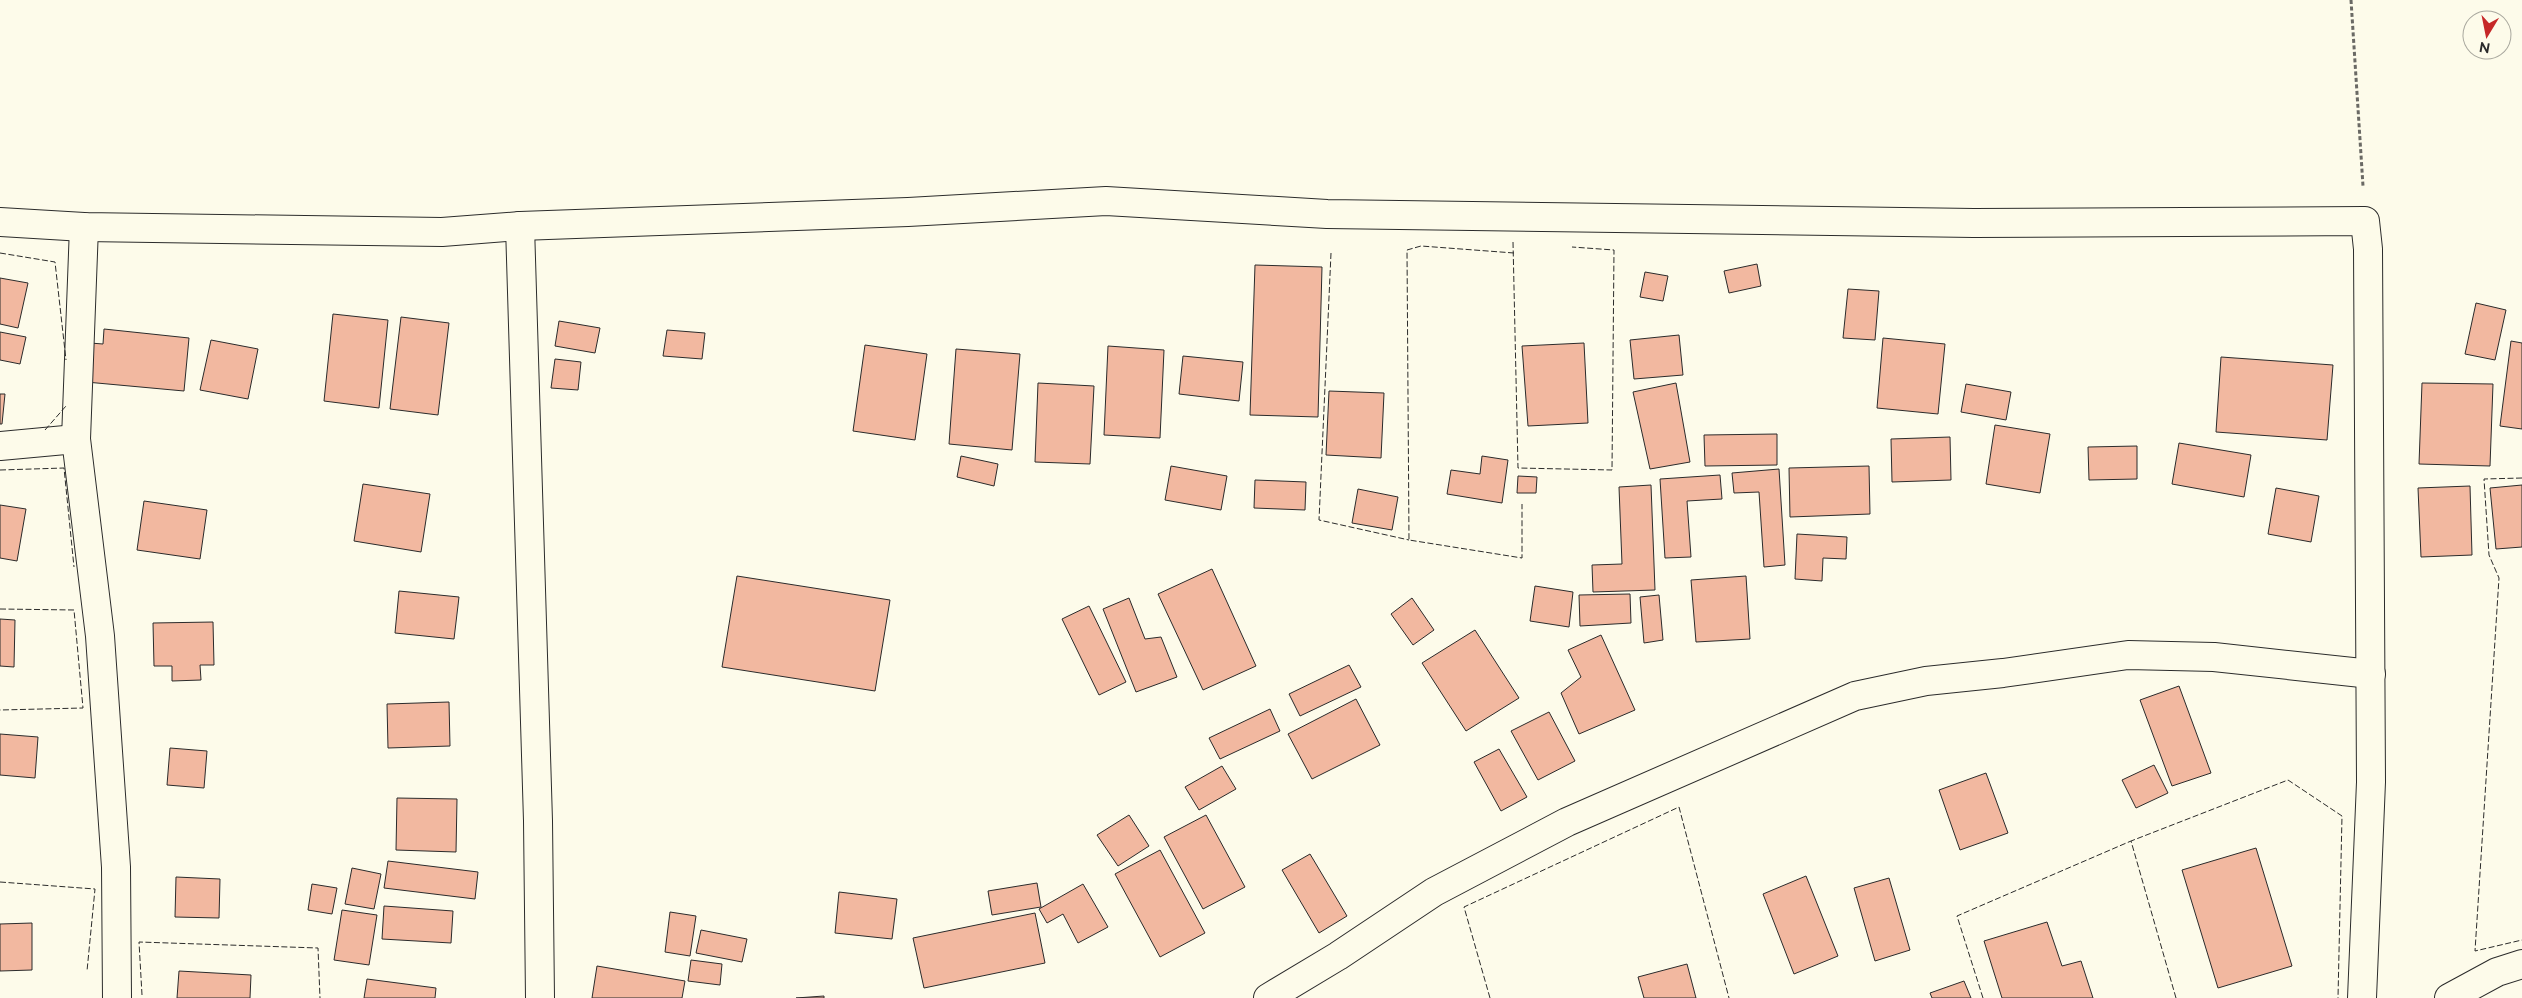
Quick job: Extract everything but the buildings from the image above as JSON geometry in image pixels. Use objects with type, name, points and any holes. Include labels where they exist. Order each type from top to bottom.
[{"type":"street","points":[[0,222],[84,227],[442,232],[520,226],[908,212],[1106,201],[1327,214],[1974,223],[2365,221],[2368,249],[2372,782],[2362,998]]},
{"type":"street","points":[[520,226],[538,811],[540,998]]},
{"type":"street","points":[[84,227],[76,439],[100,646],[116,867],[117,998]]},
{"type":"street","points":[[0,446],[76,439]]},
{"type":"street","points":[[1268,998],[1338,956],[1434,892],[1567,822],[1855,696],[1926,681],[2003,673],[2128,655],[2214,657],[2371,674]]},
{"type":"street","points":[[2449,998],[2497,972],[2522,964]]},
{"type":"path","points":[[2351,0],[2365,221]]},
{"type":"fence","points":[[1513,242],[1518,468],[1612,470],[1614,250],[1572,247]]},
{"type":"fence","points":[[1514,253],[1421,246],[1407,250],[1409,540],[1522,558],[1522,504]]},
{"type":"fence","points":[[0,253],[55,262],[66,360]]},
{"type":"fence","points":[[1331,253],[1319,520],[1409,540]]},
{"type":"fence","points":[[45,430],[66,406]]},
{"type":"fence","points":[[0,470],[64,468],[74,567]]},
{"type":"fence","points":[[2522,478],[2484,479],[2489,555],[2499,578],[2475,951],[2522,940]]},
{"type":"fence","points":[[0,609],[74,610],[83,708],[0,710]]},
{"type":"fence","points":[[2176,998],[2131,841],[2288,780],[2342,816],[2338,998]]},
{"type":"fence","points":[[1490,998],[1464,907],[1679,807],[1729,998]]},
{"type":"fence","points":[[1983,998],[1957,916],[2131,841]]},
{"type":"fence","points":[[0,882],[95,889],[87,971]]},
{"type":"fence","points":[[142,995],[139,942],[318,948],[320,998]]}]
